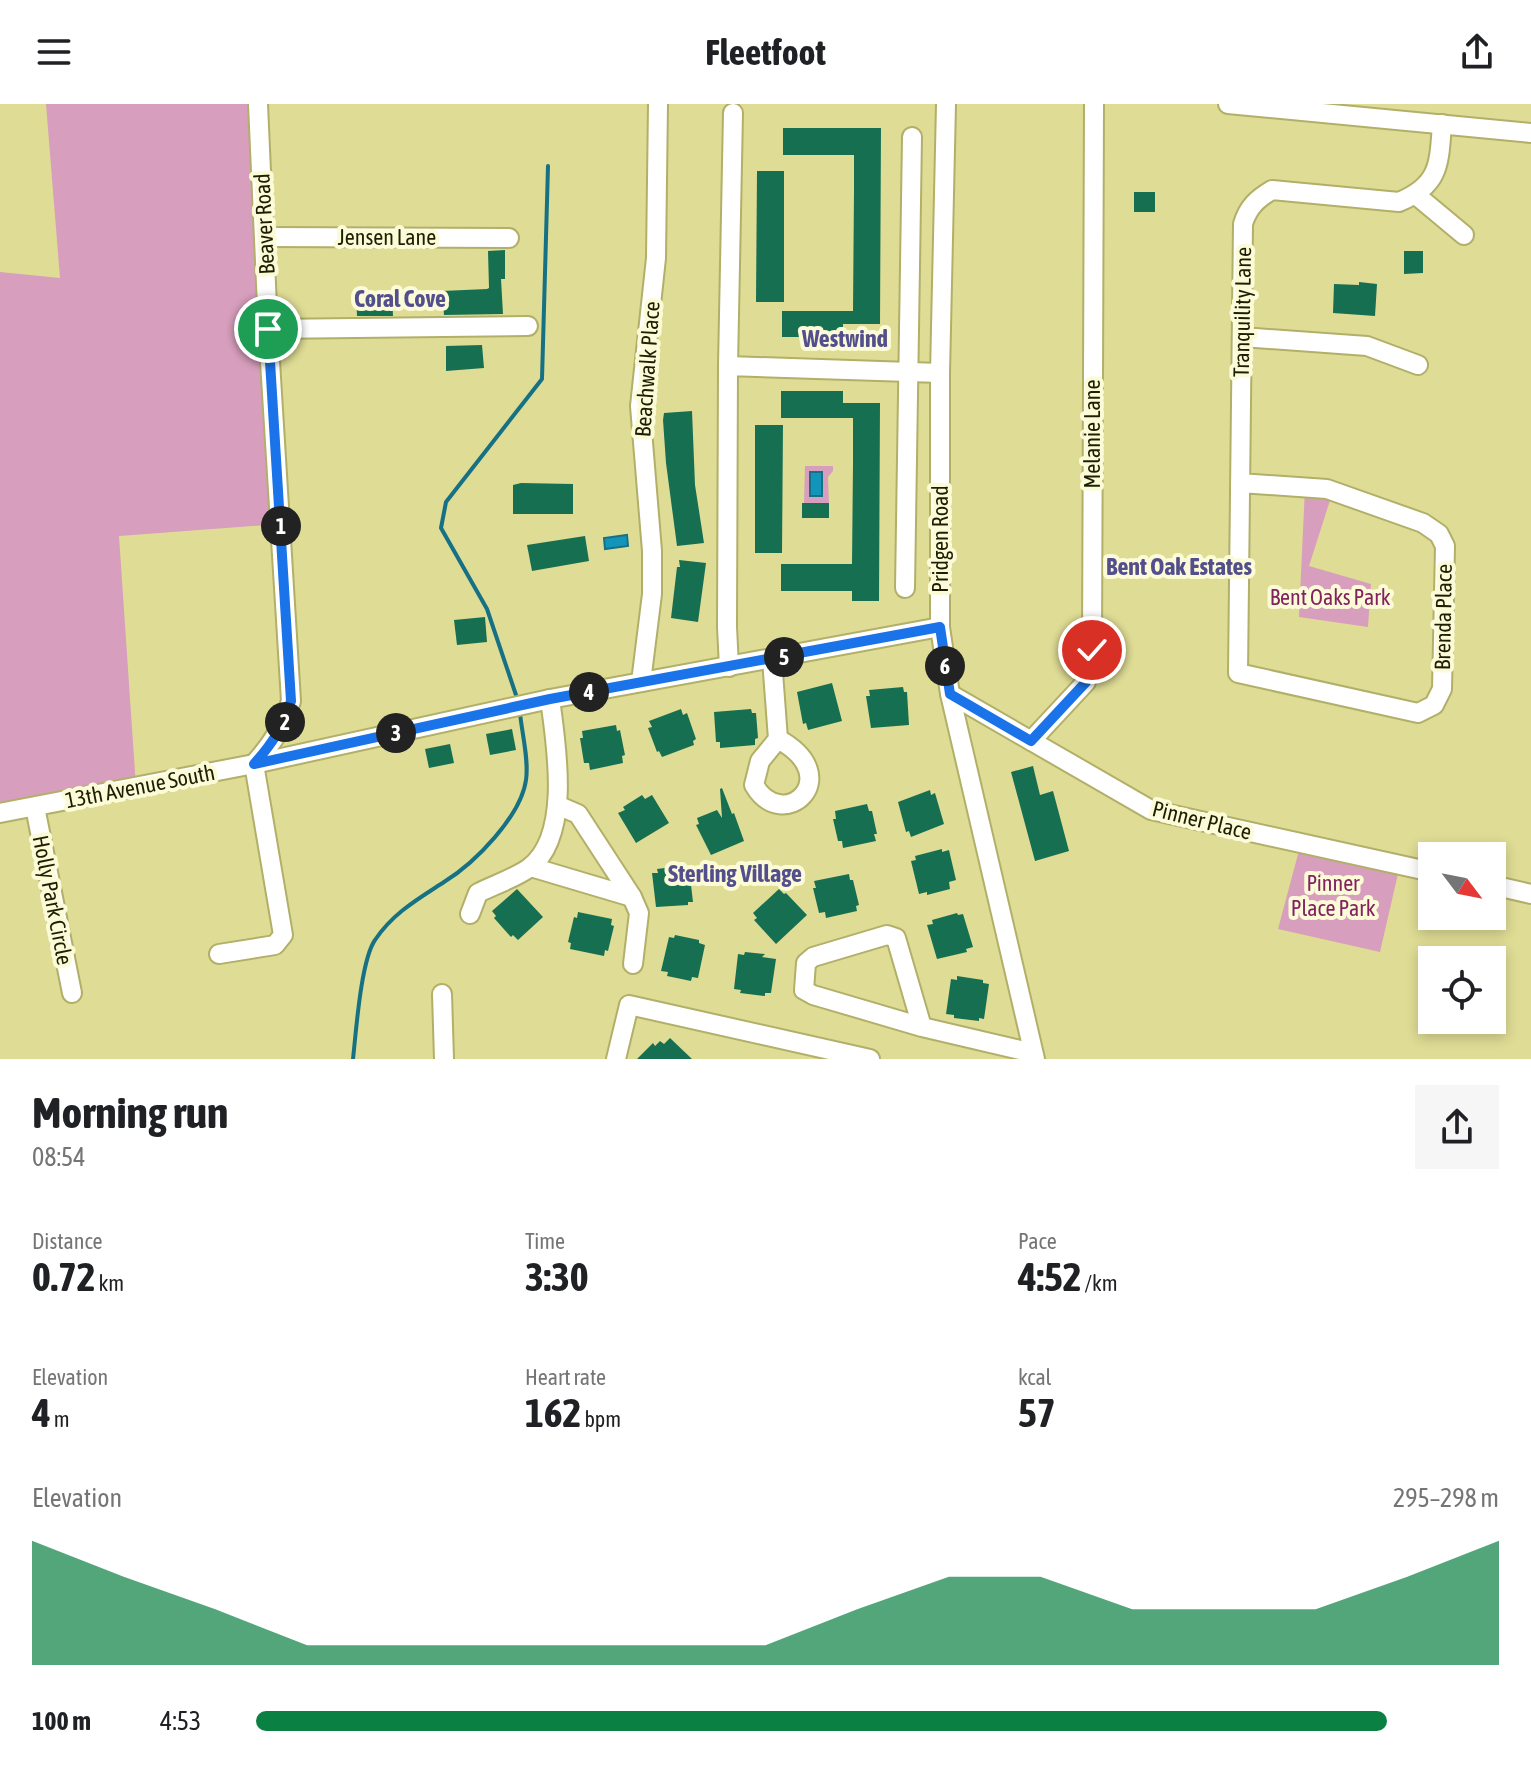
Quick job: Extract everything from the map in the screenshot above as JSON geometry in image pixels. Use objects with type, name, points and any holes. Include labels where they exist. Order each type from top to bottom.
[{"type":"street","name":"Beaver Road","points":[[254,764],[285,722],[291,701],[268,329],[258,104]]},
{"type":"street","name":"Beachwalk Place","points":[[641,682],[652,594],[652,551],[640,406],[656,258],[658,104]]},
{"type":"street","name":"Pridgen Road","points":[[946,104],[940,373],[940,627],[950,694],[1034,1056]]},
{"type":"street","name":"Melanie Lane","points":[[1031,741],[1086,682],[1092,650],[1094,104]]},
{"type":"street","points":[[1228,104],[1531,133]]},
{"type":"street","points":[[729,667],[728,366],[733,113]]},
{"type":"street","points":[[1442,124],[1439,162],[1431,182],[1416,195],[1464,235]]},
{"type":"street","points":[[905,588],[912,137]]},
{"type":"street","name":"Tranquility Lane","points":[[1238,673],[1243,224],[1247,210],[1272,190],[1399,202],[1416,195]]},
{"type":"street","name":"Jensen Lane","points":[[266,237],[509,238]]},
{"type":"street","points":[[268,329],[528,326]]},
{"type":"street","points":[[1242,337],[1367,346],[1418,365]]},
{"type":"street","points":[[728,366],[940,373]]},
{"type":"street","name":"Brenda Place","points":[[1238,673],[1418,713],[1439,710],[1445,546],[1439,534],[1423,523],[1327,489],[1240,483]]},
{"type":"street","name":"13th Avenue South","points":[[0,813],[254,764],[550,699],[940,627]]},
{"type":"street","points":[[772,659],[778,739]]},
{"type":"street","name":"Pinner Place","points":[[950,694],[1151,810],[1418,869]]},
{"type":"street","points":[[470,914],[478,893],[531,867],[548,842],[557,805],[559,764],[550,699]]},
{"type":"street","points":[[219,954],[275,945],[283,935],[254,764]]},
{"type":"street","points":[[557,805],[578,814],[632,897],[639,913],[633,964]]},
{"type":"street","name":"Holly Park Circle","points":[[35,807],[72,993]]},
{"type":"street","points":[[531,867],[632,897]]},
{"type":"street","points":[[1506,888],[1531,894]]},
{"type":"street","points":[[922,1027],[896,938],[887,935],[813,957],[806,963],[804,990],[813,995],[922,1027],[1034,1056]]},
{"type":"street","points":[[442,994],[444,1059]]},
{"type":"street","points":[[616,1059],[629,1005],[870,1059]]},
{"type":"green space","points":[[46,104],[258,104],[281,524],[119,536],[136,787],[0,811],[0,272],[60,278]]},
{"type":"green space","points":[[805,466],[833,466],[828,477],[829,503],[804,503]]},
{"type":"green space","name":"Bent Oaks Park","points":[[1305,487],[1333,491],[1309,566],[1371,584],[1368,627],[1299,617]]},
{"type":"green space","name":"Pinner Place Park","points":[[1301,843],[1400,865],[1380,952],[1278,929]]},
{"type":"water","points":[[810,472],[822,472],[822,496],[810,496]]},
{"type":"water","points":[[627,535],[628,546],[605,549],[604,538]]},
{"type":"building","points":[[783,128],[881,128],[880,324],[843,324],[843,337],[782,337],[782,311],[853,311],[854,189],[854,155],[783,155]]},
{"type":"building","points":[[757,171],[784,171],[784,302],[756,302]]},
{"type":"building","points":[[1134,192],[1155,192],[1155,212],[1134,212]]},
{"type":"building","points":[[505,250],[505,279],[501,279],[503,314],[444,315],[442,291],[489,288],[488,251]]},
{"type":"building","points":[[1404,251],[1423,251],[1423,273],[1404,274]]},
{"type":"building","points":[[1359,282],[1377,284],[1375,316],[1333,313],[1334,284],[1359,285]]},
{"type":"building","points":[[392,293],[393,316],[357,316],[356,294]]},
{"type":"building","points":[[482,345],[484,368],[446,371],[446,346]]},
{"type":"building","points":[[781,391],[843,391],[843,403],[880,403],[879,601],[852,601],[852,591],[781,591],[781,564],[852,564],[853,418],[781,418]]},
{"type":"building","points":[[692,411],[695,485],[704,543],[677,546],[663,420],[664,413]]},
{"type":"building","points":[[755,425],[783,425],[782,553],[755,553]]},
{"type":"building","points":[[573,484],[573,514],[513,514],[513,485]]},
{"type":"building","points":[[802,503],[829,503],[829,518],[802,518]]},
{"type":"building","points":[[585,536],[589,561],[532,571],[527,545]]},
{"type":"building","points":[[679,560],[706,563],[698,622],[671,618]]},
{"type":"building","points":[[485,617],[487,642],[457,645],[454,620]]},
{"type":"building","points":[[832,683],[842,721],[808,730],[806,723],[803,724],[797,692]]},
{"type":"building","points":[[903,687],[907,692],[909,725],[871,728],[866,696],[870,696],[869,690]]},
{"type":"building","points":[[681,709],[683,715],[687,713],[696,739],[694,745],[662,757],[648,728],[652,727],[649,721]]},
{"type":"building","points":[[751,709],[752,713],[756,713],[758,738],[755,745],[720,748],[720,742],[716,742],[714,712]]},
{"type":"building","points":[[616,725],[625,755],[622,756],[623,763],[590,770],[589,763],[584,763],[580,738],[583,738],[582,731]]},
{"type":"building","points":[[512,729],[516,750],[490,755],[486,734]]},
{"type":"building","points":[[450,744],[454,763],[429,768],[425,749]]},
{"type":"building","points":[[1033,766],[1040,795],[1053,791],[1069,851],[1035,861],[1011,772]]},
{"type":"building","points":[[722,788],[744,841],[711,855],[696,825],[699,824],[697,818],[717,810],[722,818]]},
{"type":"building","points":[[930,790],[931,795],[935,793],[944,824],[911,837],[909,831],[906,832],[898,802]]},
{"type":"building","points":[[642,795],[645,799],[652,795],[669,823],[636,843],[618,813]]},
{"type":"building","points":[[867,804],[869,811],[872,811],[876,841],[843,848],[842,841],[838,841],[833,819],[836,819],[835,811]]},
{"type":"building","points":[[942,849],[942,852],[949,850],[956,880],[949,882],[950,889],[919,894],[911,861],[916,860],[915,856]]},
{"type":"building","points":[[680,866],[681,869],[689,868],[693,902],[656,907],[652,873],[658,873],[657,869]]},
{"type":"building","points":[[849,874],[859,905],[856,906],[857,911],[826,918],[825,912],[819,913],[814,881]]},
{"type":"building","points":[[517,889],[543,917],[518,940],[513,935],[511,937],[494,918],[496,916],[492,911]]},
{"type":"building","points":[[779,889],[807,915],[776,944],[754,920],[757,918],[753,913]]},
{"type":"building","points":[[578,912],[612,919],[611,925],[614,926],[604,956],[570,949],[571,943],[568,942]]},
{"type":"building","points":[[963,914],[973,947],[966,949],[967,952],[937,959],[927,925],[933,924],[932,920]]},
{"type":"building","points":[[675,935],[699,940],[705,945],[698,978],[692,977],[691,981],[667,976],[668,972],[661,971],[669,937],[674,938]]},
{"type":"building","points":[[745,952],[765,954],[762,957],[776,959],[771,993],[765,993],[765,996],[740,993],[741,990],[734,989],[738,954],[744,955]]},
{"type":"building","points":[[957,976],[983,980],[983,983],[989,984],[984,1019],[954,1018],[954,1015],[946,1014],[951,979],[957,980]]},
{"type":"building","points":[[670,1038],[692,1059],[637,1059],[653,1043],[655,1046],[660,1041],[664,1044]]},
{"type":"waterway","points":[[516,695],[487,609],[441,528],[446,502],[542,379],[548,166]]},
{"type":"waterway","points":[[353,1059],[363,979],[375,940],[398,914],[456,874],[482,851],[506,823],[522,794],[527,772],[520,713]]},
{"type":"district","name":"Coral Cove","points":[[400,299]]},
{"type":"district","name":"Westwind","points":[[845,339]]},
{"type":"district","name":"Bent Oak Estates","points":[[1179,567]]},
{"type":"district","name":"Sterling Village","points":[[735,874]]},
{"type":"route","points":[[268,329],[291,701],[285,722],[254,764],[550,699],[940,627],[950,694],[1031,741],[1086,682],[1092,650]]}]
